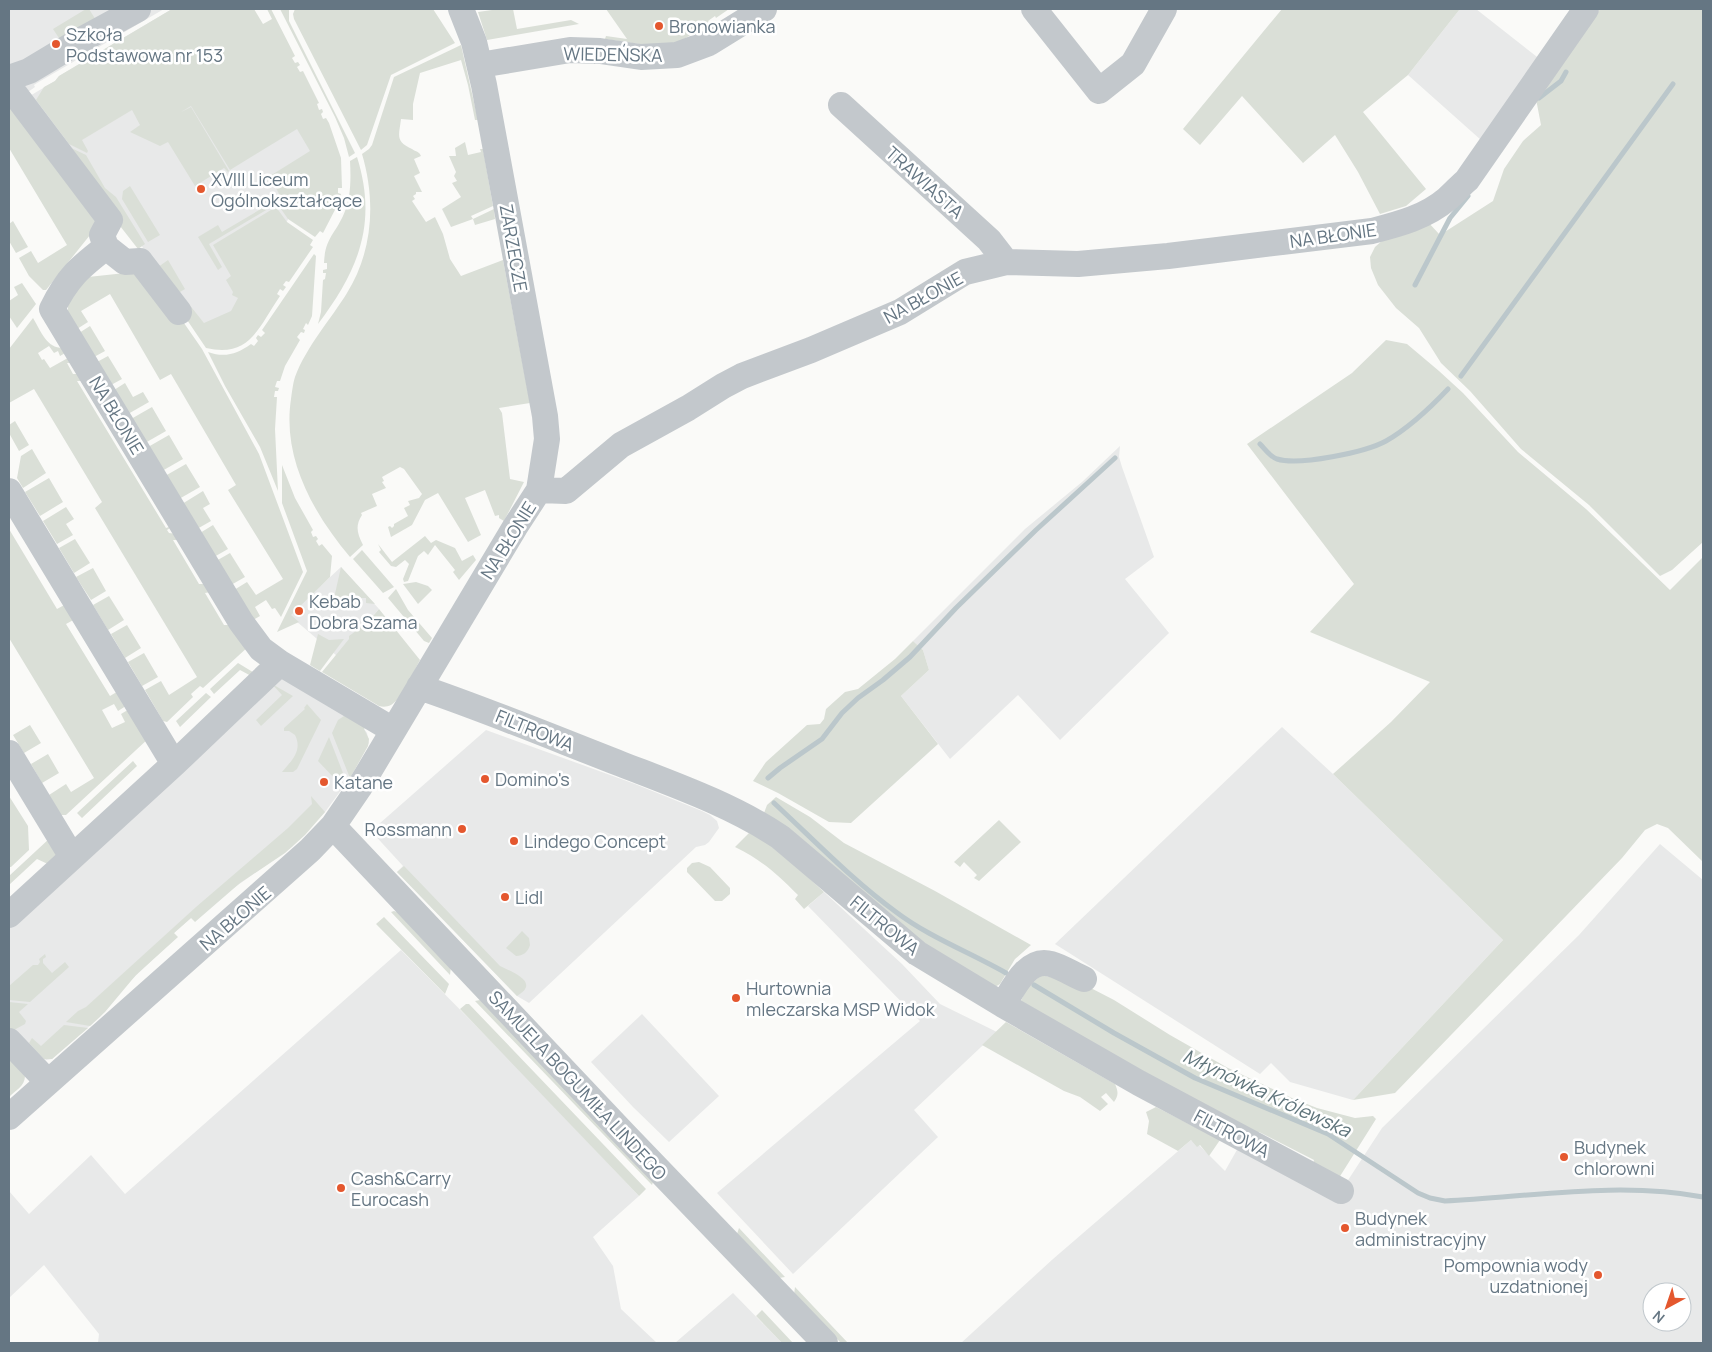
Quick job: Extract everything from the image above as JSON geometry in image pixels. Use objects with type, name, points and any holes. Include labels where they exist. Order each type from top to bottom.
[{"type":"street","points":[[9,78],[29,71],[138,9]]},
{"type":"street","name":"ZARZECZE","points":[[462,9],[472,35],[480,65],[546,421],[547,439],[539,490]]},
{"type":"street","name":"WIEDEŃSKA","points":[[480,65],[570,50],[591,50],[640,57],[677,55],[709,43],[764,9]]},
{"type":"street","points":[[1034,9],[1099,91],[1133,64],[1164,9]]},
{"type":"street","name":"NA BŁONIE","points":[[9,1117],[288,871],[333,826],[359,788],[539,490],[566,491],[621,445],[734,380],[900,312],[965,272],[1006,262],[1078,264],[1168,256],[1372,231],[1424,214],[1447,199],[1467,180],[1586,9]]},
{"type":"street","points":[[9,86],[110,220],[102,235],[106,247],[125,262],[140,260],[179,312]]},
{"type":"street","name":"TRAWIASTA","points":[[841,106],[989,240],[1006,262]]},
{"type":"street","name":"NA BŁONIE","points":[[106,247],[77,270],[62,290],[52,309],[241,622],[261,648],[280,663],[393,730]]},
{"type":"street","points":[[9,491],[174,764]]},
{"type":"street","points":[[9,915],[174,764],[280,663]]},
{"type":"street","name":"FILTROWA","points":[[419,687],[662,780],[762,826],[780,837],[917,953],[1139,1083],[1341,1191]]},
{"type":"street","points":[[9,753],[72,858]]},
{"type":"street","name":"SAMUELA BOGUMIŁA LINDEGO","points":[[333,826],[630,1141],[825,1343]]},
{"type":"street","points":[[1003,1005],[1024,973],[1038,963],[1051,964],[1084,980]]},
{"type":"street","points":[[9,1041],[48,1082]]},
{"type":"shaded area","name":"Szkoła Podstawowa nr 153","points":[[9,9],[164,9],[37,83],[28,92],[9,73]]},
{"type":"shaded area","points":[[89,9],[99,25],[63,44],[53,29]]},
{"type":"shaded area","name":"XVIII Liceum Ogólnokształcące","points":[[172,9],[229,9],[320,159],[222,344],[179,295],[28,97],[55,81],[59,76]]},
{"type":"shaded area","points":[[172,9],[254,9],[263,24],[272,19],[267,9],[271,9],[295,56],[292,58],[295,63],[298,62],[300,65],[297,67],[300,72],[303,71],[319,103],[317,104],[319,110],[322,109],[323,119],[326,118],[329,123],[341,158],[342,188],[338,188],[338,193],[341,194],[340,198],[337,198],[336,203],[338,204],[323,233],[320,231],[315,237],[288,219],[281,209],[283,202],[270,176],[310,151],[297,129],[230,170],[191,106],[181,112],[191,107],[229,171],[224,168],[195,186],[168,142],[160,146],[130,132],[140,125],[132,110],[82,140],[88,151],[87,153],[69,144],[36,100],[44,87],[55,81],[59,76]]},
{"type":"shaded area","points":[[280,9],[289,9],[289,21],[355,153],[349,157],[344,138],[335,117]]},
{"type":"shaded area","points":[[295,9],[433,9],[455,43],[391,75],[367,145],[361,150],[294,19]]},
{"type":"shaded area","points":[[513,9],[517,29],[571,20],[579,24],[487,40],[478,12]]},
{"type":"shaded area","name":"Bronowianka","points":[[606,9],[729,9],[716,18],[715,16],[708,21],[709,23],[678,43],[646,45],[605,39],[606,36],[627,39]]},
{"type":"shaded area","points":[[1282,9],[1460,9],[1408,75],[1363,112],[1426,189],[1406,206],[1380,214],[1358,172],[1335,135],[1303,163],[1242,96],[1200,145],[1183,129]]},
{"type":"shaded area","points":[[1460,9],[1476,9],[1541,60],[1481,140],[1408,75]]},
{"type":"shaded area","points":[[1600,9],[1703,9],[1703,542],[1672,570],[1660,576],[1589,505],[1521,449],[1470,391],[1441,363],[1419,328],[1396,308],[1378,285],[1371,268],[1370,257],[1375,247],[1384,239],[1427,221],[1440,235],[1493,201],[1504,169],[1523,141],[1541,125],[1536,99]]},
{"type":"shaded area","points":[[461,45],[478,120],[475,120],[461,60],[420,73],[413,104],[413,120],[401,119],[399,137],[403,143],[421,156],[414,159],[420,173],[414,176],[422,192],[416,192],[413,196],[415,199],[412,201],[426,222],[435,217],[443,234],[450,259],[461,276],[503,260],[530,403],[499,408],[502,413],[510,479],[524,482],[504,521],[499,518],[499,515],[495,516],[485,490],[465,498],[481,535],[468,542],[438,493],[425,500],[412,525],[391,537],[388,527],[392,528],[394,524],[408,516],[404,508],[410,505],[408,501],[419,498],[422,494],[404,469],[400,467],[382,477],[384,481],[382,482],[386,488],[372,494],[377,506],[361,513],[358,530],[363,545],[350,557],[336,540],[313,503],[303,484],[296,463],[289,421],[295,377],[319,334],[347,293],[356,277],[362,260],[367,243],[370,208],[369,190],[362,154],[372,145],[394,77]]},
{"type":"shaded area","points":[[9,103],[96,220],[90,235],[46,290],[43,290],[29,276],[19,258],[31,251],[38,263],[67,245],[9,148]]},
{"type":"shaded area","points":[[465,142],[468,155],[481,152],[480,149],[483,149],[493,206],[471,216],[473,219],[451,227],[442,209],[461,197],[452,183],[457,181],[454,176],[456,172],[449,156],[456,156],[455,148]]},
{"type":"shaded area","points":[[67,146],[86,155],[105,188],[116,197],[145,244],[138,249],[106,208]]},
{"type":"shaded area","points":[[357,157],[363,181],[365,204],[360,246],[344,285],[318,324],[321,312],[323,280],[326,273],[323,273],[323,270],[327,269],[327,263],[324,263],[326,248],[346,210],[350,189],[350,161]]},
{"type":"shaded area","points":[[130,186],[160,235],[148,242],[122,199],[123,191]]},
{"type":"shaded area","points":[[271,203],[273,206],[209,244],[222,267],[218,270],[198,237],[218,225],[222,232]]},
{"type":"shaded area","points":[[276,207],[287,222],[313,240],[310,245],[313,247],[289,282],[286,281],[283,285],[286,287],[283,291],[280,289],[277,294],[280,296],[251,338],[233,349],[206,348],[181,311],[188,303],[204,323],[231,311],[238,298],[232,295],[233,292],[226,280],[231,276],[213,245]]},
{"type":"shaded area","points":[[494,209],[495,219],[475,225],[473,219]]},
{"type":"shaded area","points":[[13,221],[28,247],[16,253],[9,241],[9,224]]},
{"type":"shaded area","points":[[314,254],[316,256],[312,316],[308,325],[306,323],[303,329],[305,330],[304,333],[301,332],[297,337],[300,340],[285,366],[280,381],[277,381],[275,387],[279,388],[278,391],[275,391],[274,397],[277,397],[275,429],[278,491],[260,447],[208,352],[225,355],[236,353],[251,344],[254,346],[258,341],[256,338],[258,335],[261,337],[265,333],[262,330]]},
{"type":"shaded area","points":[[168,260],[185,289],[180,292],[154,270]]},
{"type":"shaded area","points":[[144,271],[202,349],[259,454],[303,572],[281,617],[266,600],[255,607],[260,616],[253,620],[234,590],[247,582],[256,595],[283,579],[228,490],[236,485],[171,374],[160,380],[110,294],[81,311],[88,322],[77,329],[68,312],[68,301],[88,277]]},
{"type":"shaded area","points":[[22,283],[36,304],[17,328],[9,316],[9,301],[18,295],[14,287]]},
{"type":"shaded area","points":[[33,318],[43,336],[51,345],[63,348],[70,347],[72,349],[60,356],[58,351],[54,353],[49,346],[38,353],[42,360],[44,359],[50,368],[75,354],[79,363],[67,363],[73,374],[80,374],[84,381],[77,381],[166,528],[170,528],[167,530],[169,533],[177,534],[181,540],[173,540],[199,584],[206,584],[211,592],[205,593],[224,625],[237,625],[249,646],[203,688],[200,686],[191,694],[193,697],[167,722],[163,721],[145,690],[161,681],[169,695],[197,677],[95,508],[102,502],[34,389],[9,403],[9,349]]},
{"type":"shaded area","points":[[90,326],[105,351],[94,357],[79,333]]},
{"type":"shaded area","points":[[1386,340],[1407,344],[1439,371],[1463,393],[1518,452],[1586,509],[1670,590],[1703,557],[1703,862],[1668,828],[1657,824],[1645,830],[1622,858],[1395,1093],[1353,1100],[1503,940],[1333,774],[1391,722],[1430,682],[1310,632],[1354,584],[1247,444],[1352,373]]},
{"type":"shaded area","points":[[108,356],[122,379],[111,385],[97,362]]},
{"type":"shaded area","points":[[125,383],[133,397],[143,392],[149,402],[128,414],[114,390]]},
{"type":"shaded area","points":[[152,407],[166,431],[145,443],[131,419]]},
{"type":"shaded area","points":[[15,421],[29,445],[19,451],[9,433],[9,425]]},
{"type":"shaded area","points":[[169,435],[183,459],[162,471],[148,447]]},
{"type":"shaded area","points":[[1120,446],[1119,457],[1122,467],[1154,557],[1125,579],[1169,633],[1060,740],[1018,695],[950,759],[901,696],[929,670],[923,650],[913,641],[1025,529],[1082,482]]},
{"type":"shaded area","points":[[32,449],[46,473],[23,488],[17,478],[21,456]]},
{"type":"shaded area","points":[[186,464],[200,487],[179,499],[165,476]]},
{"type":"shaded area","points":[[282,465],[295,498],[313,530],[311,532],[313,537],[316,536],[319,546],[322,544],[332,556],[330,577],[291,615],[299,622],[277,632],[307,571],[282,503]]},
{"type":"shaded area","points":[[49,478],[63,502],[40,516],[25,492]]},
{"type":"shaded area","points":[[203,491],[210,504],[203,508],[211,521],[197,529],[182,504]]},
{"type":"shaded area","points":[[66,507],[74,519],[66,524],[73,535],[57,544],[43,521]]},
{"type":"shaded area","points":[[213,525],[228,549],[214,557],[200,533]]},
{"type":"shaded area","points":[[9,529],[57,609],[68,603],[77,618],[66,624],[110,696],[120,690],[129,704],[118,711],[114,704],[102,710],[112,728],[125,722],[121,714],[131,708],[149,738],[66,815],[61,815],[49,795],[66,784],[71,792],[94,778],[9,638]]},
{"type":"shaded area","points":[[425,536],[431,543],[436,540],[455,548],[462,561],[473,555],[476,560],[459,580],[453,572],[455,570],[435,545],[428,555],[424,551],[418,556],[408,581],[404,582],[403,579],[409,564],[405,560],[396,567],[391,566],[379,552],[381,550],[378,544],[392,562]]},
{"type":"shaded area","points":[[75,539],[90,563],[74,573],[59,548]]},
{"type":"shaded area","points":[[362,550],[394,587],[383,593],[353,559]]},
{"type":"shaded area","points":[[230,553],[245,577],[231,585],[216,561]]},
{"type":"shaded area","points":[[341,567],[379,609],[337,656],[289,615]]},
{"type":"shaded area","points":[[341,567],[375,604],[366,603],[366,598],[357,598],[353,605],[348,598],[343,609],[332,607]]},
{"type":"shaded area","points":[[93,568],[106,591],[91,600],[76,577]]},
{"type":"shaded area","points":[[416,582],[428,586],[432,590],[418,604],[403,584]]},
{"type":"shaded area","points":[[396,589],[408,610],[432,638],[429,643],[424,641],[388,598]]},
{"type":"shaded area","points":[[109,596],[124,620],[108,630],[93,605]]},
{"type":"shaded area","points":[[379,609],[420,660],[399,697],[391,705],[385,707],[379,706],[322,672],[349,639],[349,636],[367,623]]},
{"type":"shaded area","points":[[127,625],[141,648],[125,658],[111,634]]},
{"type":"shaded area","points":[[318,634],[329,640],[344,639],[320,671],[310,665]]},
{"type":"shaded area","points":[[913,641],[923,650],[929,670],[901,696],[938,744],[851,823],[829,822],[753,781],[766,762],[807,725],[820,724],[824,719],[826,709],[845,692],[858,689],[895,659]]},
{"type":"shaded area","points":[[144,653],[158,677],[142,686],[128,662]]},
{"type":"shaded area","points":[[238,663],[256,674],[253,677],[240,670],[214,694],[210,689]]},
{"type":"shaded area","points":[[280,679],[288,679],[367,724],[364,729],[369,743],[350,778],[325,812],[292,847],[191,918],[174,933],[150,962],[127,984],[100,1017],[52,1059],[46,1060],[9,1031],[9,927]]},
{"type":"shaded area","points":[[272,684],[293,696],[261,726],[256,720],[282,695]]},
{"type":"shaded area","points":[[206,693],[211,697],[180,727],[176,721]]},
{"type":"shaded area","points":[[307,704],[321,720],[297,769],[293,772],[282,772],[292,760],[298,746],[295,735],[289,731],[284,731],[284,728],[305,709]]},
{"type":"shaded area","points":[[344,716],[367,724],[364,729],[369,739],[368,746],[350,778],[332,733],[338,720]]},
{"type":"shaded area","points":[[30,725],[41,743],[24,753],[13,735]]},
{"type":"shaded area","points":[[1282,727],[1333,774],[1503,940],[1353,1100],[1290,1082],[1271,1063],[1260,1074],[1055,944]]},
{"type":"shaded area","name":"Lindego Concept","points":[[486,730],[635,784],[702,811],[717,821],[719,828],[709,842],[696,847],[529,1003],[517,996],[397,872],[403,866],[371,831]]},
{"type":"shaded area","points":[[329,737],[343,773],[336,780],[318,761]]},
{"type":"shaded area","points":[[48,754],[59,773],[42,783],[31,764]]},
{"type":"shaded area","points":[[133,761],[137,766],[82,818],[77,813]]},
{"type":"shaded area","points":[[9,796],[28,826],[29,850],[11,867],[9,867]]},
{"type":"shaded area","points":[[311,796],[325,812],[305,835],[285,853],[240,883],[195,922],[191,918],[174,933],[178,937],[136,975],[105,1012],[90,1026],[66,1022],[78,1011],[86,1007],[196,907],[288,828],[312,804]]},
{"type":"shaded area","points":[[776,797],[810,817],[844,843],[1031,945],[1015,959],[1000,984],[995,987],[920,947],[764,813],[767,805]]},
{"type":"shaded area","points":[[999,820],[1021,842],[979,881],[974,878],[977,875],[964,862],[960,867],[954,862]]},
{"type":"shaded area","points":[[749,833],[779,851],[824,892],[804,909],[795,899],[798,895],[776,874],[754,857],[735,847]]},
{"type":"shaded area","points":[[50,838],[57,855],[50,865],[37,859],[9,885],[9,876]]},
{"type":"shaded area","points":[[1660,844],[1703,880],[1703,1343],[961,1343],[1053,1259],[1191,1140],[1199,1145],[1225,1171],[1238,1148],[1339,1194],[1382,1128],[1579,935]]},
{"type":"shaded area","points":[[699,862],[710,867],[730,888],[730,894],[722,901],[715,901],[687,872],[687,868],[692,863]]},
{"type":"shaded area","points":[[404,866],[500,966],[522,978],[526,986],[524,991],[517,996],[397,872]]},
{"type":"shaded area","points":[[824,892],[902,964],[940,1004],[997,1032],[914,1110],[938,1137],[793,1274],[717,1193],[920,1021],[808,906]]},
{"type":"shaded area","points":[[391,912],[400,913],[451,966],[450,975]]},
{"type":"shaded area","points":[[384,917],[449,984],[445,994],[376,924]]},
{"type":"shaded area","points":[[522,931],[529,938],[530,945],[525,953],[516,956],[506,948]]},
{"type":"shaded area","points":[[401,950],[506,1056],[639,1196],[593,1237],[613,1266],[621,1309],[657,1343],[98,1343],[99,1334],[44,1265],[9,1298],[9,1191],[29,1214],[91,1155],[125,1194]]},
{"type":"shaded area","points":[[45,954],[46,957],[43,959],[43,963],[52,973],[65,962],[69,967],[30,1002],[9,1000],[9,986],[33,965],[38,965],[39,959]]},
{"type":"shaded area","points":[[1041,975],[1083,984],[1114,1000],[1228,1068],[1292,1098],[1317,1108],[1355,1118],[1373,1116],[1376,1119],[1337,1181],[1312,1168],[1314,1160],[1259,1132],[1252,1137],[1021,1001],[1026,989]]},
{"type":"shaded area","points":[[480,1000],[654,1179],[652,1185],[475,1001]]},
{"type":"shaded area","points":[[9,1002],[28,1004],[19,1012],[26,1021],[25,1024],[14,1030],[9,1029]]},
{"type":"shaded area","points":[[469,1004],[646,1189],[639,1196],[460,1009]]},
{"type":"shaded area","points":[[642,1014],[719,1096],[669,1142],[591,1062]]},
{"type":"shaded area","points":[[1006,1022],[1115,1084],[1118,1093],[1114,1102],[1106,1093],[1101,1097],[1108,1104],[1100,1111],[1080,1097],[1064,1091],[982,1045]]},
{"type":"shaded area","points":[[64,1025],[88,1028],[52,1059],[44,1059],[29,1043],[32,1038],[41,1046]]},
{"type":"shaded area","points":[[9,1058],[25,1076],[25,1080],[9,1097]]},
{"type":"shaded area","points":[[1156,1107],[1220,1140],[1209,1156],[1200,1145],[1197,1147],[1191,1140],[1178,1151],[1147,1134],[1149,1121],[1146,1112]]},
{"type":"shaded area","points":[[739,1228],[785,1277],[779,1278],[737,1234]]},
{"type":"shaded area","points":[[795,1287],[848,1343],[841,1343],[794,1295]]},
{"type":"shaded area","points":[[733,1293],[782,1343],[675,1343]]},
{"type":"shaded area","points":[[762,1310],[793,1343],[782,1343],[756,1316]]},
{"type":"waterway","points":[[1539,98],[1561,81],[1566,72]]},
{"type":"waterway","points":[[1461,376],[1673,84]]},
{"type":"waterway","points":[[1415,285],[1450,218],[1468,196]]},
{"type":"waterway","points":[[1260,444],[1274,458],[1287,461],[1332,457],[1364,449],[1386,441],[1403,430],[1448,389]]},
{"type":"waterway","points":[[768,778],[822,739],[842,713],[910,657],[956,608],[1036,530],[1115,458]]},
{"type":"waterway","name":"Młynówka Królewska","points":[[774,803],[849,873],[896,912],[936,937],[1006,973]]},
{"type":"waterway","name":"Młynówka Królewska","points":[[1034,985],[1114,1033],[1195,1078],[1328,1134],[1418,1193],[1430,1198],[1445,1201],[1607,1190],[1671,1192],[1703,1197]]},
{"type":"place","name":"Bronowianka","points":[[659,26]]},
{"type":"place","name":"Szkoła Podstawowa nr 153","points":[[56,44]]},
{"type":"place","name":"XVIII Liceum Ogólnokształcące","points":[[201,189]]},
{"type":"place","name":"Kebab Dobra Szama","points":[[299,611]]},
{"type":"place","name":"Domino's","points":[[485,779]]},
{"type":"place","name":"Katane","points":[[324,782]]},
{"type":"place","name":"Rossmann","points":[[462,829]]},
{"type":"place","name":"Lindego Concept","points":[[514,841]]},
{"type":"place","name":"Lidl","points":[[505,897]]},
{"type":"place","name":"Hurtownia mleczarska MSP Widok","points":[[736,998]]},
{"type":"place","name":"Budynek chlorowni","points":[[1564,1157]]},
{"type":"place","name":"Cash&Carry Eurocash","points":[[341,1188]]},
{"type":"place","name":"Budynek administracyjny","points":[[1345,1228]]},
{"type":"place","name":"Pompownia wody uzdatnionej","points":[[1598,1275]]}]
